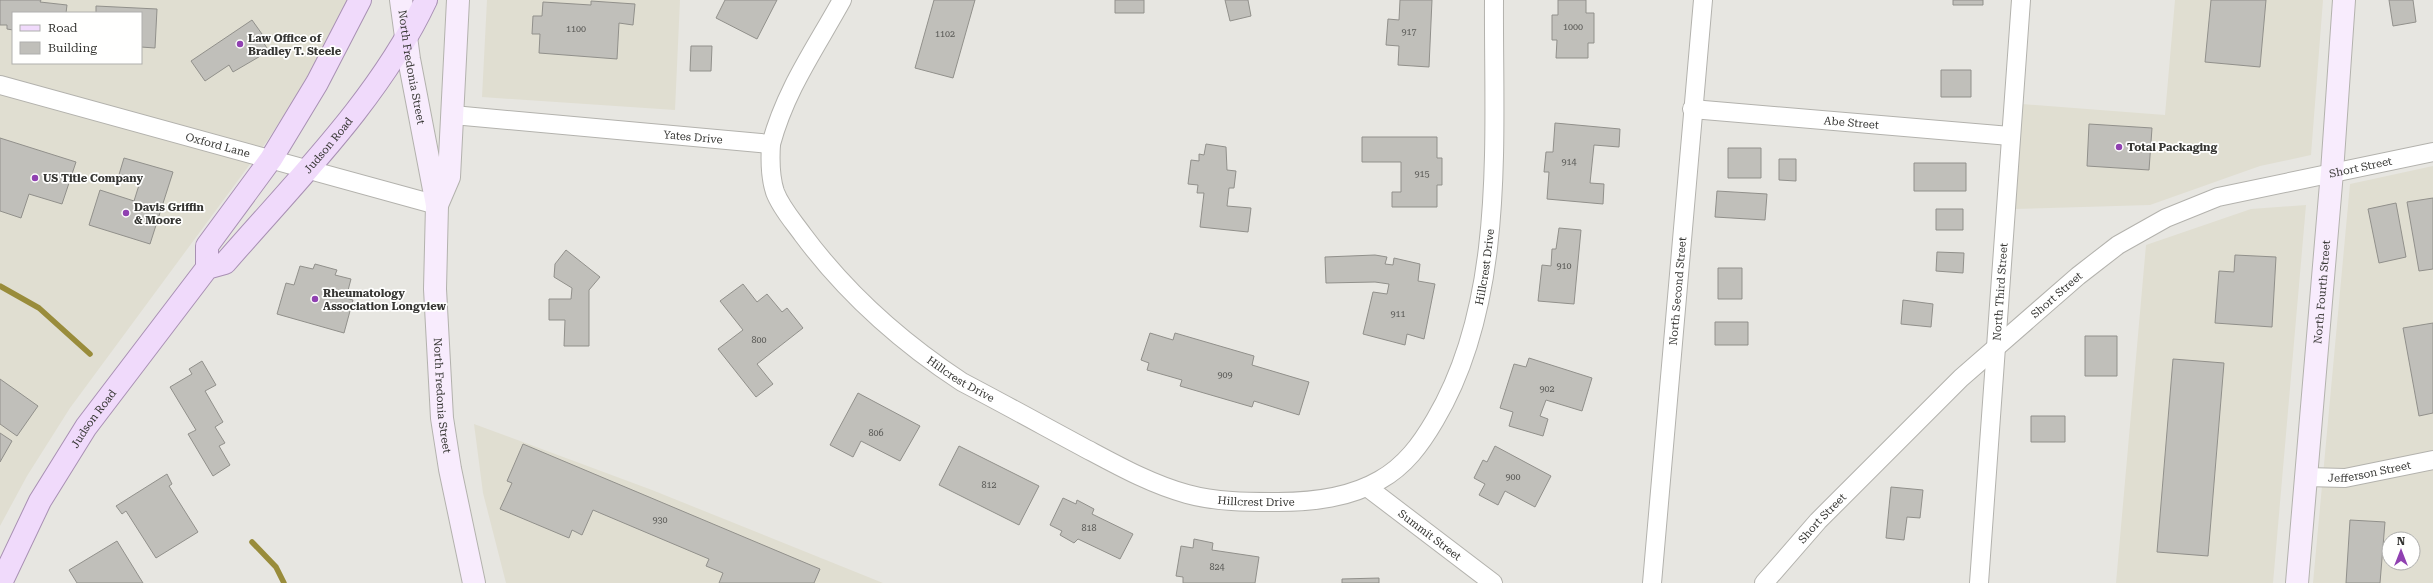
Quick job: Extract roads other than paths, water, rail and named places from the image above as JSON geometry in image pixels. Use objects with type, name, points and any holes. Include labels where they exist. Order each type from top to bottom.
[{"type":"main road","points":[[207,268],[207,246],[271,159],[317,83],[360,0]]},
{"type":"main road","name":"Judson Road","points":[[1,583],[40,501],[105,400],[207,268],[225,263],[306,170],[368,94],[406,40],[426,0]]},
{"type":"street","name":"North Fredonia Street","points":[[401,0],[406,40],[437,205],[435,289],[441,411],[450,469],[474,583]]},
{"type":"street","name":"North Fredonia Street","points":[[437,205],[449,177],[458,0]]},
{"type":"street","points":[[771,144],[784,103],[796,77],[842,0]]},
{"type":"street","name":"Hillcrest Drive","points":[[771,144],[771,176],[775,191],[781,206],[812,248],[883,324],[912,348],[962,382],[1125,469],[1186,494],[1238,502],[1302,502],[1350,494],[1367,487],[1399,466],[1424,438],[1442,408],[1468,345],[1482,286],[1491,218],[1494,0]]},
{"type":"street","name":"North Second Street","points":[[1652,583],[1692,109],[1703,0]]},
{"type":"street","name":"North Third Street","points":[[1979,583],[2021,0]]},
{"type":"street","name":"North Fourth Street","points":[[2297,583],[2332,172],[2344,0]]},
{"type":"street","name":"Oxford Lane","points":[[0,85],[437,205]]},
{"type":"street","name":"Abe Street","points":[[1692,109],[2010,136]]},
{"type":"street","name":"Yates Drive","points":[[453,116],[771,144]]},
{"type":"street","name":"Short Street","points":[[1764,583],[1840,499],[1907,430],[1997,345],[2095,262],[2118,245],[2166,218],[2232,193],[2433,152]]},
{"type":"street","name":"Jefferson Street","points":[[2306,478],[2345,478],[2433,460]]},
{"type":"street","name":"Summit Street","points":[[1367,487],[1493,583]]},
{"type":"waterway","points":[[0,286],[39,308],[90,354]]},
{"type":"waterway","points":[[252,542],[276,567],[284,583]]},
{"type":"place","name":"Law Office of Bradley T. Steele","points":[[240,44]]},
{"type":"place","name":"Total Packaging","points":[[2119,147]]},
{"type":"place","name":"US Title Company","points":[[35,178]]},
{"type":"place","name":"Davis Griffin & Moore","points":[[126,213]]},
{"type":"place","name":"Rheumatology Association Longview","points":[[315,299]]}]
